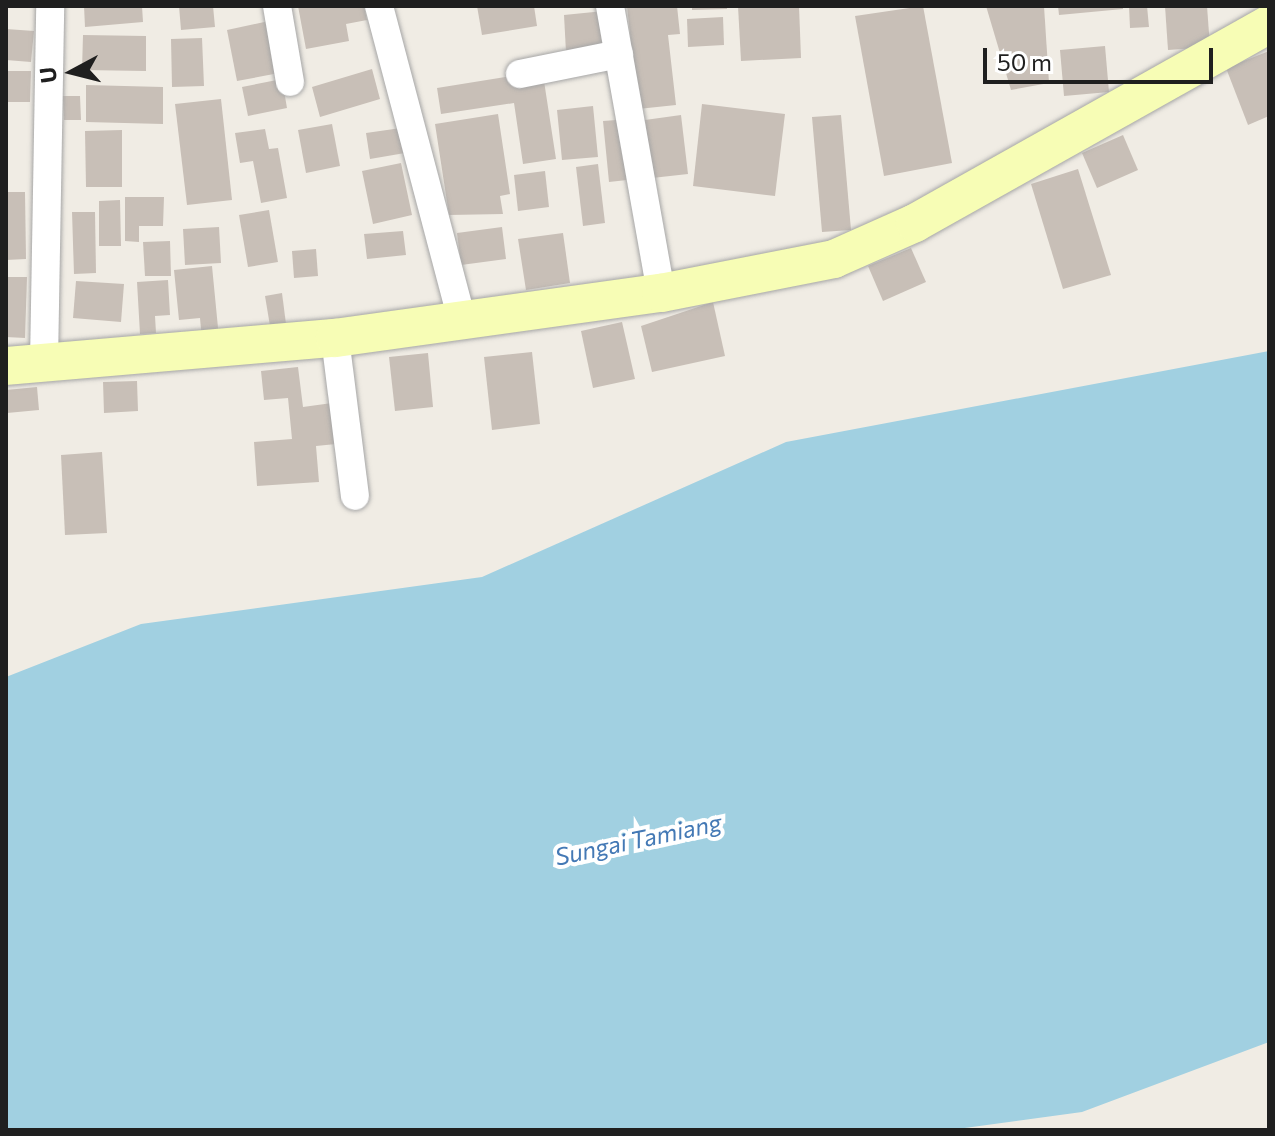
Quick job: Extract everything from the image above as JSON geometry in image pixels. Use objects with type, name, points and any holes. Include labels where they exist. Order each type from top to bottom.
[{"type":"street","points":[[44,363],[50,6]]},
{"type":"street","points":[[277,6],[290,82]]},
{"type":"street","points":[[379,6],[462,321]]},
{"type":"street","points":[[610,6],[661,293]]},
{"type":"street","points":[[6,366],[335,338],[661,293],[787,271],[872,244],[1269,24]]},
{"type":"street","points":[[520,74],[619,54]]},
{"type":"street","points":[[335,338],[355,496]]},
{"type":"water","name":"Sungai Tamiang","points":[[1269,351],[1269,1042],[1082,1112],[950,1130],[6,1130],[6,677],[141,624],[482,577],[786,442]]},
{"type":"building","points":[[84,6],[142,6],[143,22],[85,27]]},
{"type":"building","points":[[179,6],[213,6],[215,27],[181,30]]},
{"type":"building","points":[[298,6],[364,6],[367,20],[346,24],[349,41],[306,49]]},
{"type":"building","points":[[477,6],[534,6],[537,26],[482,35]]},
{"type":"building","points":[[627,6],[677,6],[680,34],[668,35],[676,105],[638,109]]},
{"type":"building","points":[[692,6],[727,6],[727,9],[692,10]]},
{"type":"building","points":[[738,6],[799,6],[801,58],[741,61]]},
{"type":"building","points":[[923,6],[952,163],[884,176],[855,16]]},
{"type":"building","points":[[986,6],[1044,6],[1049,83],[1011,90]]},
{"type":"building","points":[[1058,6],[1123,6],[1123,9],[1059,15]]},
{"type":"building","points":[[1129,6],[1147,6],[1149,27],[1130,28]]},
{"type":"building","points":[[1165,6],[1207,6],[1210,47],[1168,50]]},
{"type":"building","points":[[604,11],[607,49],[566,52],[564,15]]},
{"type":"building","points":[[723,17],[724,45],[688,47],[687,19]]},
{"type":"building","points":[[269,21],[279,73],[237,81],[227,30]]},
{"type":"building","points":[[6,29],[34,31],[31,62],[6,60]]},
{"type":"building","points":[[83,35],[146,36],[146,71],[82,70]]},
{"type":"building","points":[[202,38],[204,86],[172,87],[171,39]]},
{"type":"building","points":[[1105,46],[1109,92],[1064,96],[1060,50]]},
{"type":"building","points":[[1269,51],[1269,116],[1248,125],[1226,68]]},
{"type":"building","points":[[372,69],[380,99],[320,117],[312,87]]},
{"type":"building","points":[[6,71],[31,71],[30,102],[6,102]]},
{"type":"building","points":[[512,76],[544,81],[556,159],[523,164],[514,103],[441,114],[437,88]]},
{"type":"building","points":[[282,79],[287,108],[248,116],[242,87]]},
{"type":"building","points":[[86,85],[163,87],[163,124],[86,122]]},
{"type":"building","points":[[63,96],[80,96],[81,120],[64,120]]},
{"type":"building","points":[[221,99],[232,200],[187,205],[175,104]]},
{"type":"building","points":[[702,104],[785,114],[775,196],[693,186]]},
{"type":"building","points":[[593,106],[598,157],[562,160],[557,110]]},
{"type":"building","points":[[498,114],[510,194],[500,196],[503,214],[449,215],[435,124]]},
{"type":"building","points":[[681,115],[688,174],[652,178],[645,120]]},
{"type":"building","points":[[841,115],[851,230],[822,232],[812,117]]},
{"type":"building","points":[[630,119],[636,179],[609,182],[603,121]]},
{"type":"building","points":[[332,124],[340,166],[306,173],[298,130]]},
{"type":"building","points":[[401,128],[405,153],[370,159],[366,133]]},
{"type":"building","points":[[265,129],[269,149],[278,148],[287,198],[261,203],[253,161],[240,163],[235,133]]},
{"type":"building","points":[[122,130],[122,187],[86,187],[85,131]]},
{"type":"building","points":[[1123,135],[1138,170],[1097,188],[1082,153]]},
{"type":"building","points":[[401,163],[412,215],[373,224],[362,171]]},
{"type":"building","points":[[598,164],[605,223],[583,226],[576,167]]},
{"type":"building","points":[[1078,169],[1111,275],[1063,289],[1031,184]]},
{"type":"building","points":[[545,171],[549,207],[518,211],[514,175]]},
{"type":"building","points":[[6,192],[25,192],[26,259],[6,260]]},
{"type":"building","points":[[125,197],[164,197],[163,226],[139,226],[139,242],[125,241]]},
{"type":"building","points":[[120,200],[121,246],[99,246],[99,201]]},
{"type":"building","points":[[269,210],[278,262],[248,267],[239,215]]},
{"type":"building","points":[[72,212],[95,212],[96,273],[74,274]]},
{"type":"building","points":[[219,227],[221,263],[185,265],[183,229]]},
{"type":"building","points":[[502,227],[506,259],[461,265],[457,233]]},
{"type":"building","points":[[403,231],[406,255],[367,259],[364,234]]},
{"type":"building","points":[[563,233],[570,283],[526,290],[518,239]]},
{"type":"building","points":[[170,241],[171,276],[145,276],[143,242]]},
{"type":"building","points":[[911,248],[926,282],[883,301],[868,266]]},
{"type":"building","points":[[316,249],[318,276],[294,278],[292,251]]},
{"type":"building","points":[[212,266],[219,338],[202,340],[200,318],[179,320],[174,270]]},
{"type":"building","points":[[6,277],[27,277],[25,338],[6,337]]},
{"type":"building","points":[[168,280],[170,315],[155,316],[156,333],[140,334],[137,282]]},
{"type":"building","points":[[76,281],[124,284],[121,322],[73,318]]},
{"type":"building","points":[[282,293],[286,324],[270,326],[265,296]]},
{"type":"building","points":[[713,302],[725,356],[652,372],[641,326]]},
{"type":"building","points":[[622,322],[635,379],[593,388],[581,331]]},
{"type":"building","points":[[532,352],[540,424],[492,430],[484,357]]},
{"type":"building","points":[[428,353],[433,407],[395,411],[389,357]]},
{"type":"building","points":[[298,367],[303,407],[332,403],[336,444],[316,446],[319,482],[257,486],[254,442],[292,439],[288,398],[264,400],[261,371]]},
{"type":"building","points":[[137,381],[138,411],[104,413],[103,382]]},
{"type":"building","points":[[37,387],[39,410],[7,413],[6,390]]},
{"type":"building","points":[[102,452],[107,533],[65,535],[61,455]]}]
